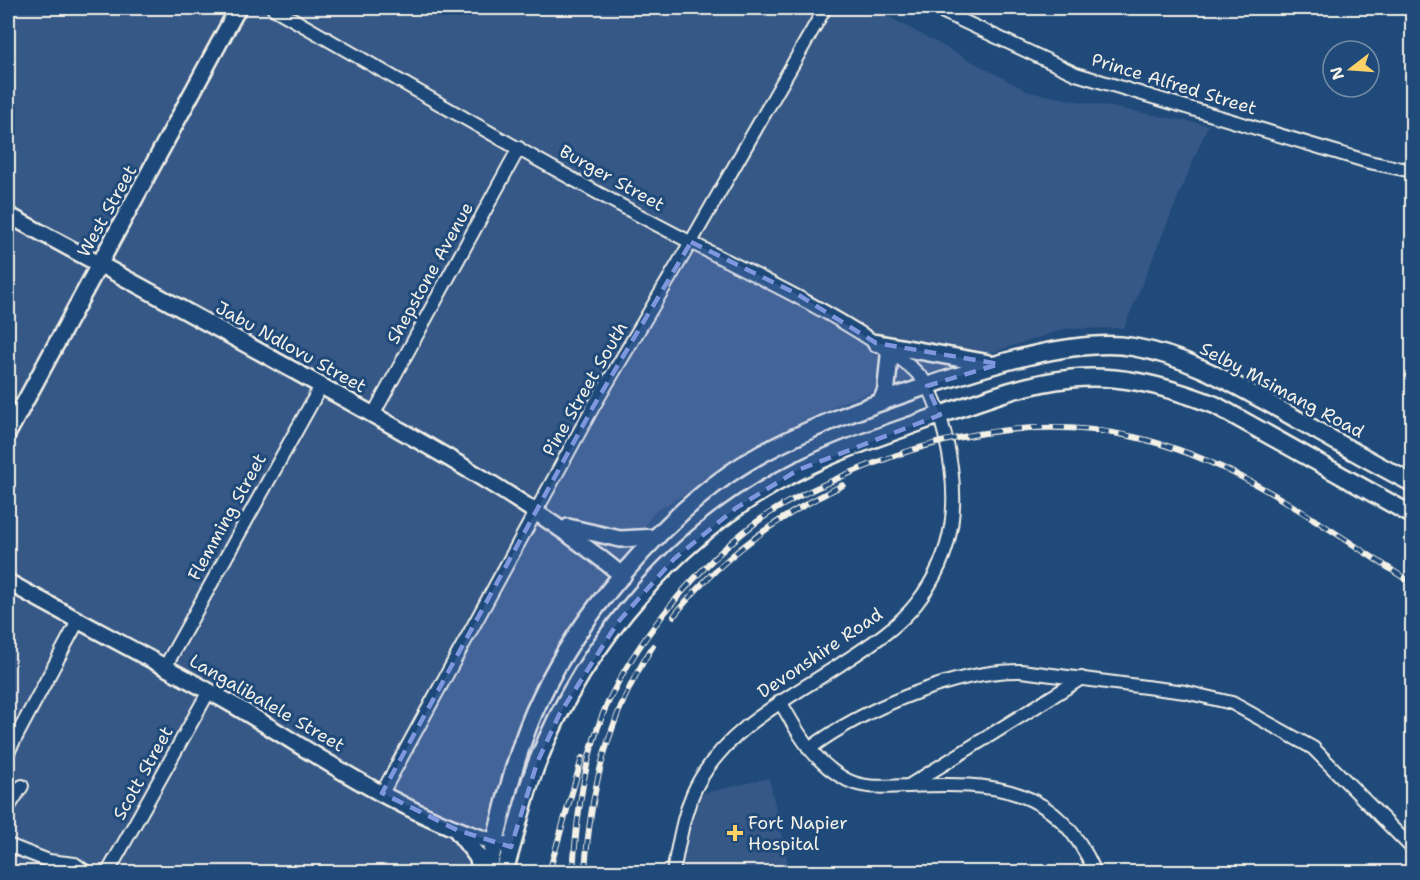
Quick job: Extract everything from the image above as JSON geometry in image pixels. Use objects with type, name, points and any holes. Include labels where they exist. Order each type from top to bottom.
[{"type":"main road","name":"Selby Msimang Road","points":[[504,873],[503,845],[514,766],[540,697],[567,651],[603,598],[657,537],[695,500],[730,472],[797,438],[881,402],[999,364],[1060,351],[1101,346],[1128,346],[1176,357],[1201,366],[1413,483]]},
{"type":"main road","points":[[881,402],[886,391],[883,347],[915,348],[959,360],[999,364]]},
{"type":"main road","name":"Selby Msimang Road","points":[[485,873],[503,845],[559,715],[618,622],[674,559],[736,508],[798,470],[839,451],[996,394],[1064,377],[1116,377],[1151,384],[1215,405],[1413,515]]},
{"type":"main road","points":[[457,830],[477,856],[485,873]]},
{"type":"street","name":"West Street","points":[[8,433],[238,8]]},
{"type":"street","name":"Burger Street","points":[[273,8],[519,148],[692,242],[797,294],[907,363],[927,386]]},
{"type":"street","name":"Pine Street South","points":[[382,793],[593,407],[692,242],[825,8]]},
{"type":"street","name":"Prince Alfred Street","points":[[935,8],[1076,74],[1369,162],[1413,171]]},
{"type":"street","name":"Shepstone Avenue","points":[[373,415],[519,148]]},
{"type":"street","name":"Jabu Ndlovu Street","points":[[8,215],[438,451],[551,521],[623,576]]},
{"type":"street","name":"Flemming Street","points":[[165,667],[321,386]]},
{"type":"street","name":"Devonshire Road","points":[[672,873],[696,786],[739,733],[780,701],[882,636],[917,603],[933,578],[949,541],[954,502],[952,467],[940,415],[927,386]]},
{"type":"street","name":"Jabu Ndlovu Street","points":[[551,521],[620,539],[657,537]]},
{"type":"street","name":"Langalibalele Street","points":[[8,582],[209,691],[382,793],[457,830],[503,845]]},
{"type":"street","points":[[8,752],[78,621]]},
{"type":"street","points":[[808,749],[831,732],[869,713],[962,678],[1000,670],[1185,692],[1232,703],[1313,748],[1413,848]]},
{"type":"street","points":[[909,786],[1082,678]]},
{"type":"street","name":"Scott Street","points":[[108,873],[209,691]]},
{"type":"street","points":[[780,701],[808,749],[831,771],[848,781],[868,787],[996,788],[1028,796],[1043,804],[1076,838],[1095,873]]},
{"type":"street","points":[[8,808],[22,786]]},
{"type":"street","points":[[8,845],[38,858],[75,864],[86,873]]},
{"type":"highlighted area","points":[[691,242],[797,294],[876,343],[999,364],[927,386],[940,415],[798,470],[736,508],[674,559],[618,622],[559,715],[537,763],[511,847],[457,830],[382,793],[593,407]]},
{"type":"shaded area","points":[[8,8],[872,8],[1029,92],[1208,125],[1124,328],[1065,329],[842,402],[654,512],[545,679],[469,872],[8,872]]},
{"type":"shaded area","name":"Fort Napier Hospital","points":[[769,778],[790,872],[680,872],[700,794]]},
{"type":"railway","points":[[573,872],[584,780],[603,713],[625,669],[674,601],[713,559],[754,524],[775,510],[832,481],[914,449],[986,432],[1023,428],[1097,430],[1134,437],[1209,462],[1244,479],[1313,518],[1412,583]]},
{"type":"railway","points":[[674,616],[710,576],[751,541],[795,511],[843,485]]},
{"type":"railway","points":[[585,872],[591,812],[604,754],[624,699],[653,646]]},
{"type":"railway","points":[[549,872],[582,758]]},
{"type":"place","name":"Fort Napier Hospital","points":[[735,833]]}]
